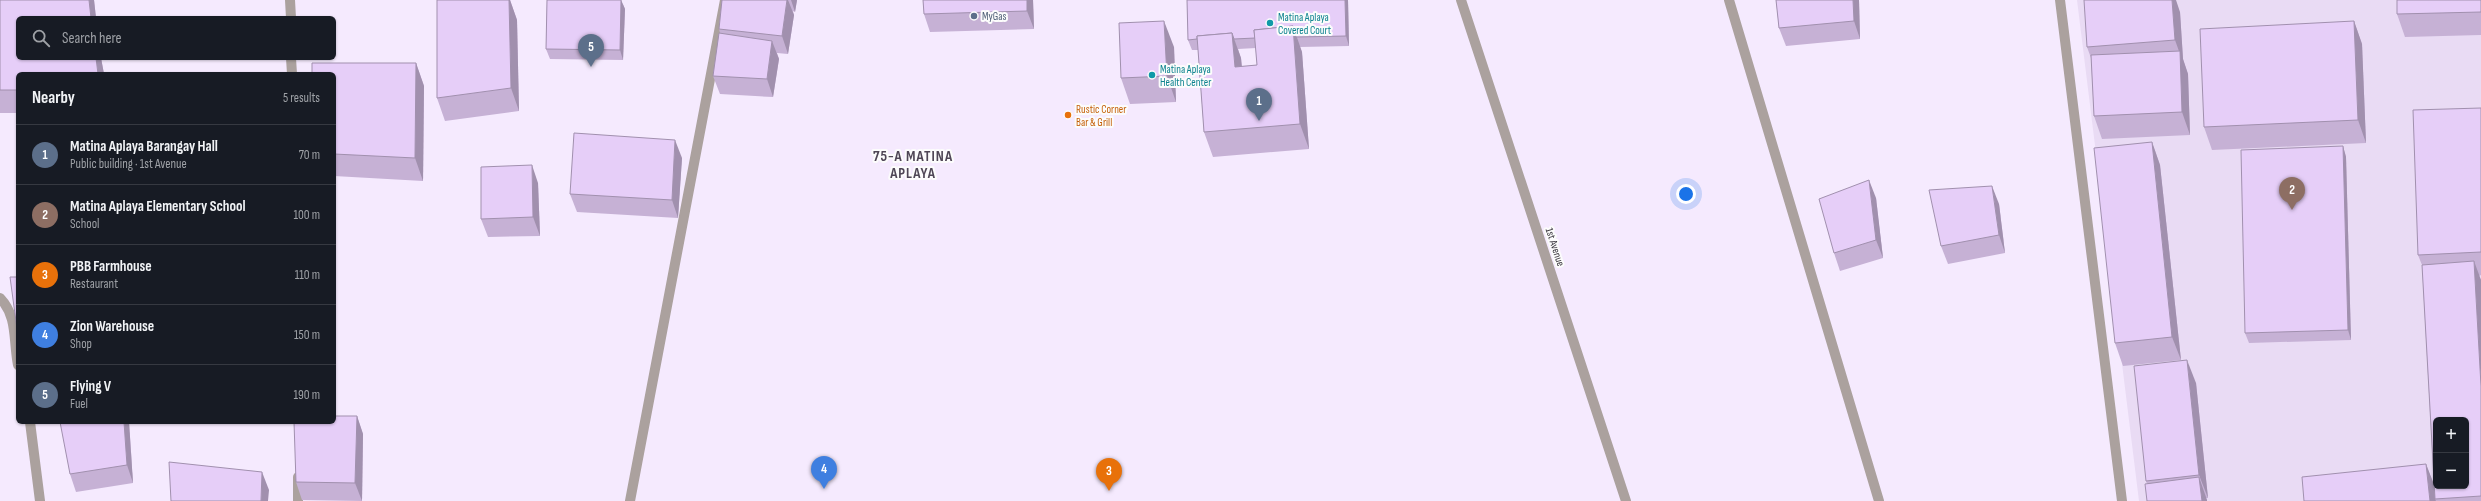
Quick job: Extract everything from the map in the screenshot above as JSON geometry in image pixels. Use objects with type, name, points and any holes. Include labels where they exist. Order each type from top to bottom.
[{"type":"street","points":[[290,0],[291,16]]},
{"type":"street","points":[[630,501],[725,0]]},
{"type":"street","name":"1st Avenue","points":[[1461,0],[1626,501]]},
{"type":"street","points":[[1729,0],[1879,501]]},
{"type":"street","points":[[2060,0],[2122,501]]},
{"type":"street","points":[[291,60],[292,72]]},
{"type":"street","points":[[0,298],[13,316],[16,354]]},
{"type":"street","points":[[30,424],[40,501]]},
{"type":"street","points":[[298,469],[298,501]]},
{"type":"shaded area","points":[[2077,0],[2481,0],[2481,501],[2139,501]]},
{"type":"building","points":[[0,0],[89,0],[91,16],[16,16],[16,60],[96,60],[98,72],[16,72],[16,90],[0,90]]},
{"type":"building","points":[[437,0],[509,0],[511,88],[437,98]]},
{"type":"building","points":[[547,0],[621,0],[620,50],[546,49]]},
{"type":"building","points":[[722,0],[787,0],[782,36],[719,29]]},
{"type":"building","points":[[923,0],[1027,0],[1027,11],[924,14]]},
{"type":"building","name":"Matina Aplaya Covered Court","points":[[1187,0],[1345,0],[1346,36],[1296,37],[1293,26],[1254,30],[1255,38],[1234,39],[1232,33],[1197,36],[1197,39],[1188,40]]},
{"type":"building","points":[[1776,0],[1853,0],[1854,21],[1779,28]]},
{"type":"building","points":[[2084,0],[2172,0],[2175,40],[2087,47]]},
{"type":"building","points":[[2397,0],[2481,0],[2481,12],[2397,14]]},
{"type":"building","points":[[1164,21],[1167,76],[1121,78],[1119,23]]},
{"type":"building","points":[[2354,21],[2358,120],[2204,127],[2200,29]]},
{"type":"building","points":[[1293,26],[1300,124],[1204,132],[1197,36],[1232,33],[1235,67],[1257,65],[1254,30]]},
{"type":"building","points":[[719,33],[772,41],[767,79],[713,76]]},
{"type":"building","points":[[2180,51],[2182,112],[2094,116],[2091,55]]},
{"type":"building","points":[[312,63],[416,63],[415,158],[336,154],[336,72],[312,72]]},
{"type":"building","points":[[2481,108],[2481,252],[2418,255],[2413,110]]},
{"type":"building","points":[[574,133],[675,140],[672,200],[570,194]]},
{"type":"building","points":[[2152,142],[2172,337],[2115,343],[2094,148]]},
{"type":"building","points":[[2343,146],[2348,330],[2245,333],[2241,150]]},
{"type":"building","points":[[532,165],[533,217],[481,219],[481,167]]},
{"type":"building","points":[[1869,180],[1876,240],[1834,253],[1819,199]]},
{"type":"building","points":[[1992,186],[1999,235],[1941,246],[1929,190]]},
{"type":"building","points":[[2474,261],[2481,386],[2481,496],[2435,499],[2434,489],[2469,489],[2469,417],[2433,417],[2433,463],[2422,265]]},
{"type":"building","points":[[10,277],[16,277],[16,322]]},
{"type":"building","points":[[2187,360],[2199,475],[2146,481],[2134,366]]},
{"type":"building","points":[[336,416],[357,416],[355,483],[296,482],[294,424],[336,424]]},
{"type":"building","points":[[60,424],[124,424],[127,465],[70,474]]},
{"type":"building","points":[[169,462],[262,472],[261,501],[171,501]]},
{"type":"building","points":[[2426,464],[2430,501],[2304,501],[2302,477]]},
{"type":"building","points":[[2199,477],[2202,501],[2147,501],[2145,484]]},
{"type":"place","name":"MyGas","points":[[974,16]]},
{"type":"place","name":"Matina Aplaya Covered Court","points":[[1270,23]]},
{"type":"place","name":"Flying V","points":[[591,67]]},
{"type":"place","name":"Matina Aplaya Health Center","points":[[1152,75]]},
{"type":"place","name":"Rustic Corner Bar & Grill","points":[[1068,115]]},
{"type":"place","name":"Matina Aplaya Barangay Hall","points":[[1259,121]]},
{"type":"place","name":"Matina Aplaya Elementary School","points":[[2292,210]]},
{"type":"place","name":"Zion Warehouse","points":[[824,489]]},
{"type":"place","name":"PBB Farmhouse","points":[[1109,491]]},
{"type":"district","name":"75-A MATINA APLAYA","points":[[913,164]]}]
